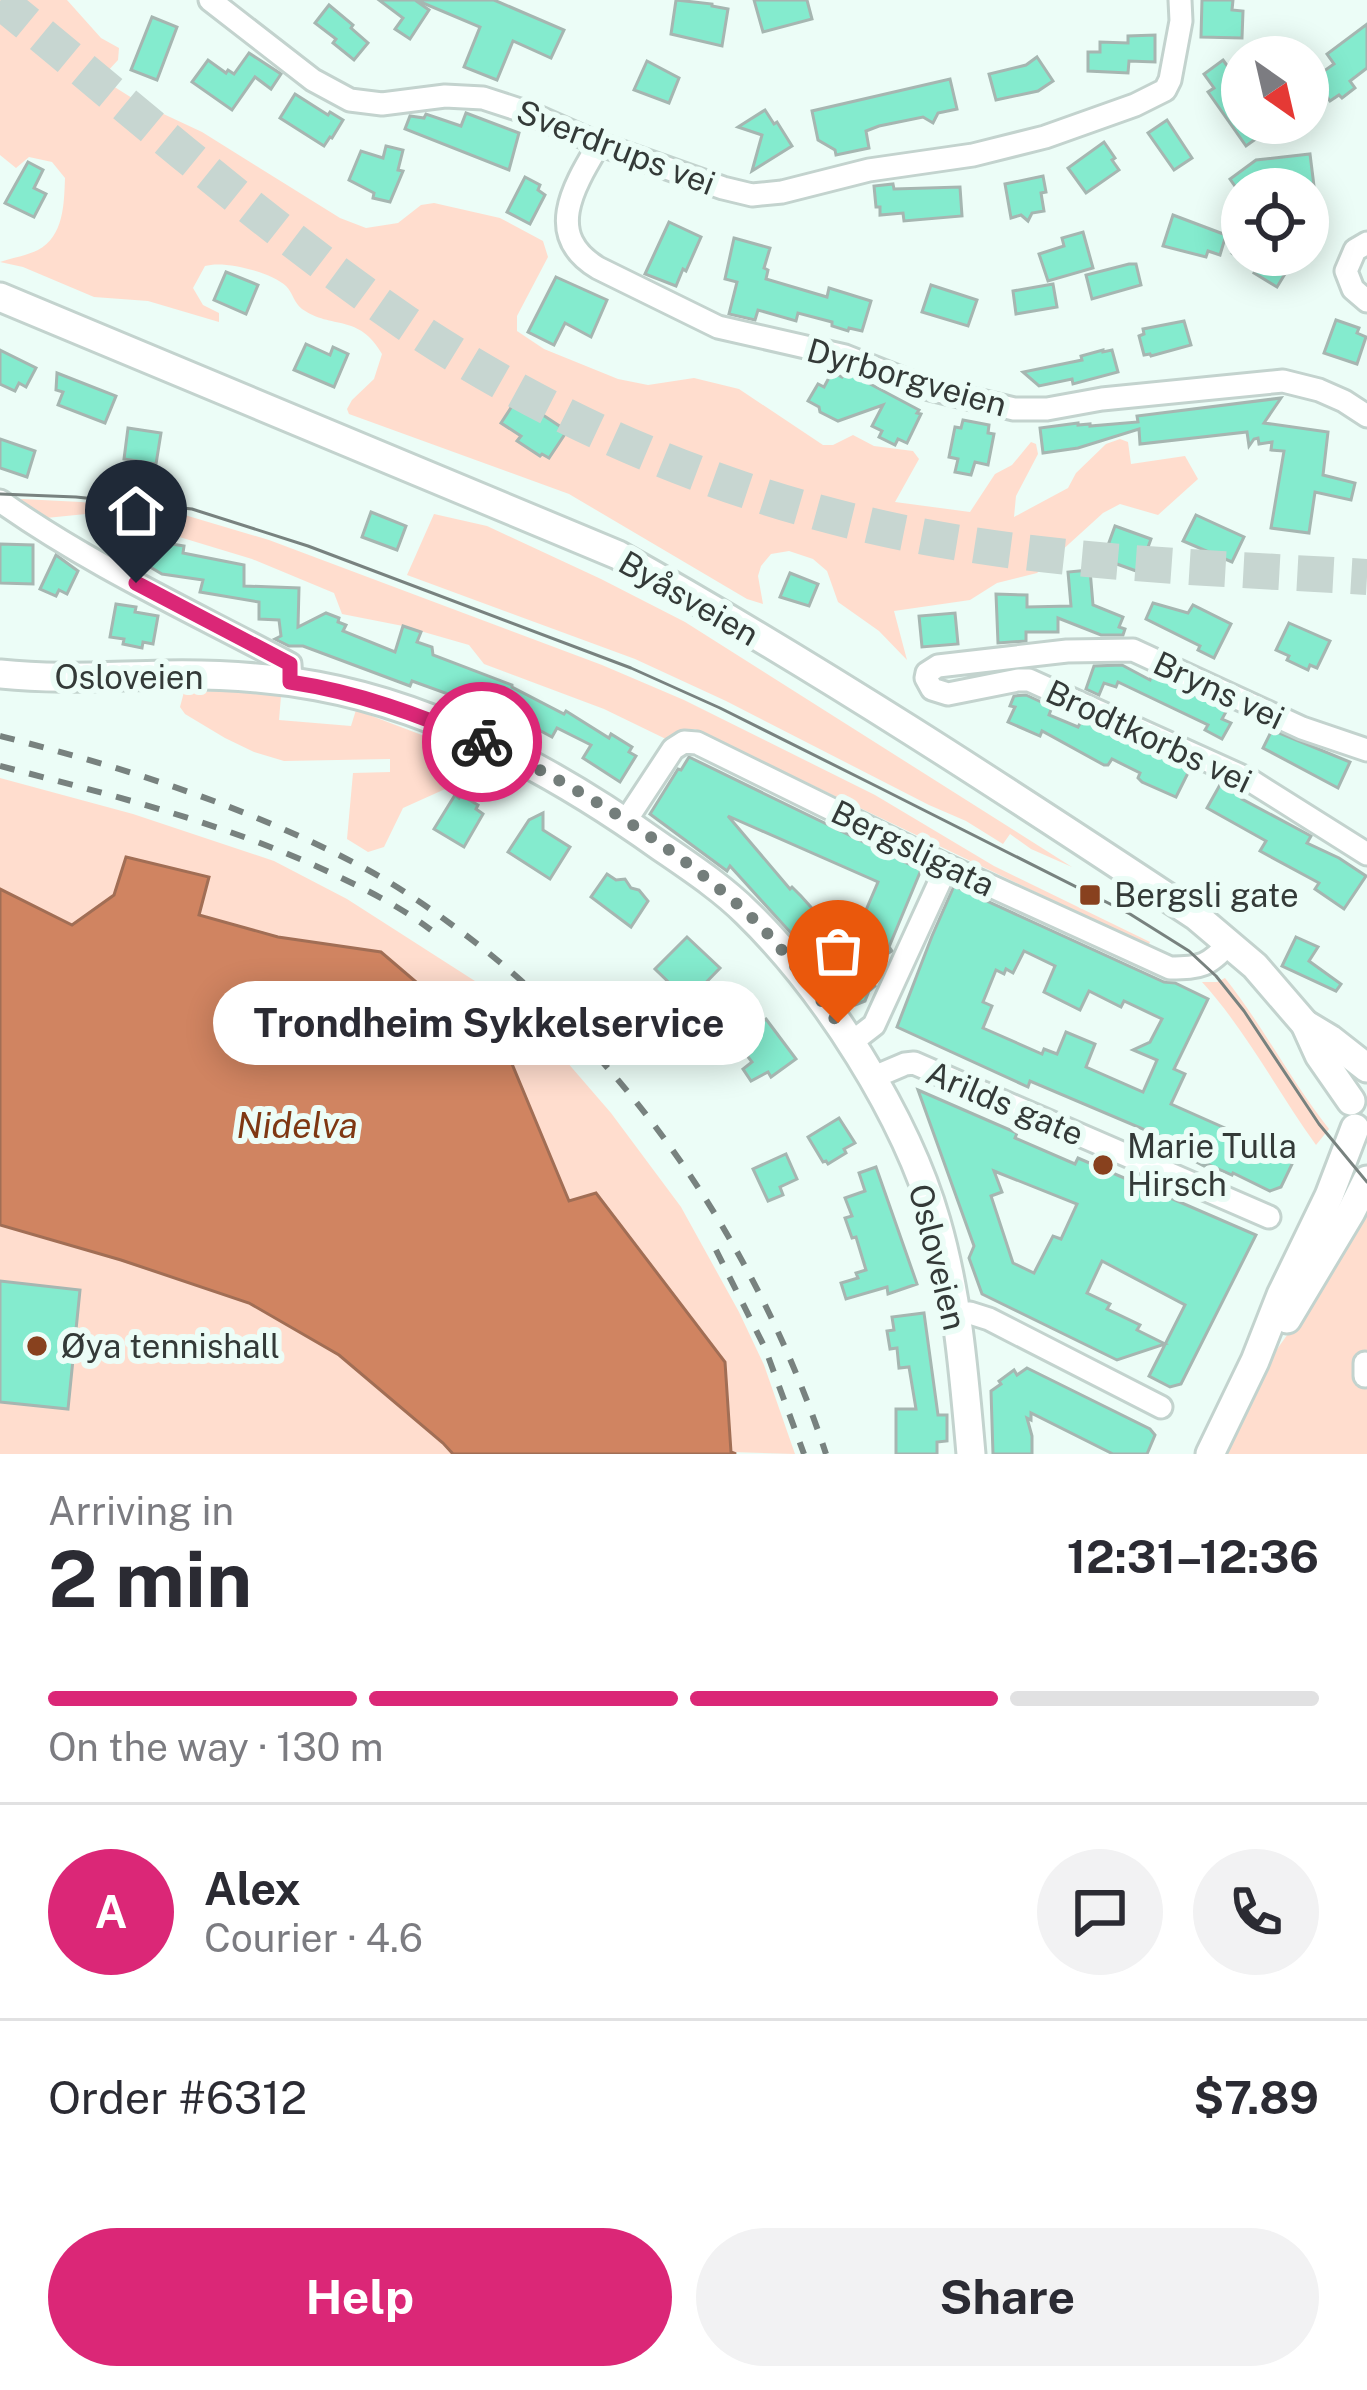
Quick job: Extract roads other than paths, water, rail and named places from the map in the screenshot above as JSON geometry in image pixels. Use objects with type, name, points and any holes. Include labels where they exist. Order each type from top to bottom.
[{"type":"main road","name":"Byåsveien","points":[[0,296],[618,555],[793,658],[1135,875],[1230,942],[1305,1024],[1358,1124]]},
{"type":"main road","name":"Osloveien","points":[[0,674],[70,679],[234,676],[363,697],[441,724],[538,767],[625,821],[746,912],[794,965],[852,1042],[908,1147],[935,1218],[958,1314],[971,1454]]},
{"type":"main road","name":"Byåsveien","points":[[1305,1024],[1367,1071]]},
{"type":"main road","points":[[1210,1454],[1329,1196],[1358,1124],[1356,1087],[1367,1071]]},
{"type":"main road","points":[[1255,1361],[1359,1209],[1367,1180]]},
{"type":"street","name":"Sverdrups vei","points":[[209,0],[313,80],[350,100],[382,104],[474,96],[752,195],[991,151],[1135,105],[1165,90],[1170,80],[1180,0]]},
{"type":"street","name":"Dyrborgveien","points":[[599,144],[568,209],[567,230],[574,246],[598,268],[718,327],[845,356],[926,388],[1014,410],[1283,382],[1318,390],[1367,416]]},
{"type":"street","points":[[1367,243],[1347,263],[1348,281],[1367,301]]},
{"type":"street","points":[[0,501],[136,583],[290,664],[290,682]]},
{"type":"street","name":"Bryns vei","points":[[927,673],[938,666],[1066,651],[1133,650],[1302,728],[1367,750]]},
{"type":"street","name":"Brodtkorbs vei","points":[[927,673],[932,689],[948,694],[1029,680],[1248,779],[1367,854]]},
{"type":"street","name":"Bergsligata","points":[[625,821],[673,749],[684,742],[697,743],[1169,968],[1205,965],[1230,942]]},
{"type":"street","points":[[852,1042],[874,1025],[947,866]]},
{"type":"street","name":"Arilds gate","points":[[872,1078],[914,1063],[1269,1217]]},
{"type":"street","points":[[958,1314],[970,1312],[989,1319],[1161,1407]]},
{"type":"water","name":"Nidelva","points":[[126,857],[209,877],[199,915],[278,937],[381,952],[512,1064],[569,1201],[596,1193],[725,1362],[731,1452],[736,1454],[453,1454],[339,1355],[249,1303],[0,1225],[0,889],[72,925],[114,895]]},
{"type":"tunnel","points":[[0,1],[251,207],[406,323],[525,395],[650,454],[781,502],[971,545],[1140,564],[1367,577]]},
{"type":"tram line","points":[[0,494],[192,509],[308,546],[631,668],[878,787],[1130,914],[1189,951],[1244,1011],[1319,1124],[1367,1182]]},
{"type":"railway","points":[[0,736],[188,792],[324,848],[419,901],[528,987],[585,1043],[685,1168],[766,1306],[826,1454]]},
{"type":"railway","points":[[0,766],[240,836],[362,888],[431,930]]},
{"type":"railway","points":[[716,1250],[765,1348],[804,1454]]},
{"type":"place","name":"Bergsli gate","points":[[1090,895]]},
{"type":"place","name":"Trondheim Sykkelservice","points":[[838,1023]]},
{"type":"place","name":"Marie Tulla Hirsch","points":[[1103,1165]]},
{"type":"place","name":"Øya tennishall","points":[[37,1346]]}]
